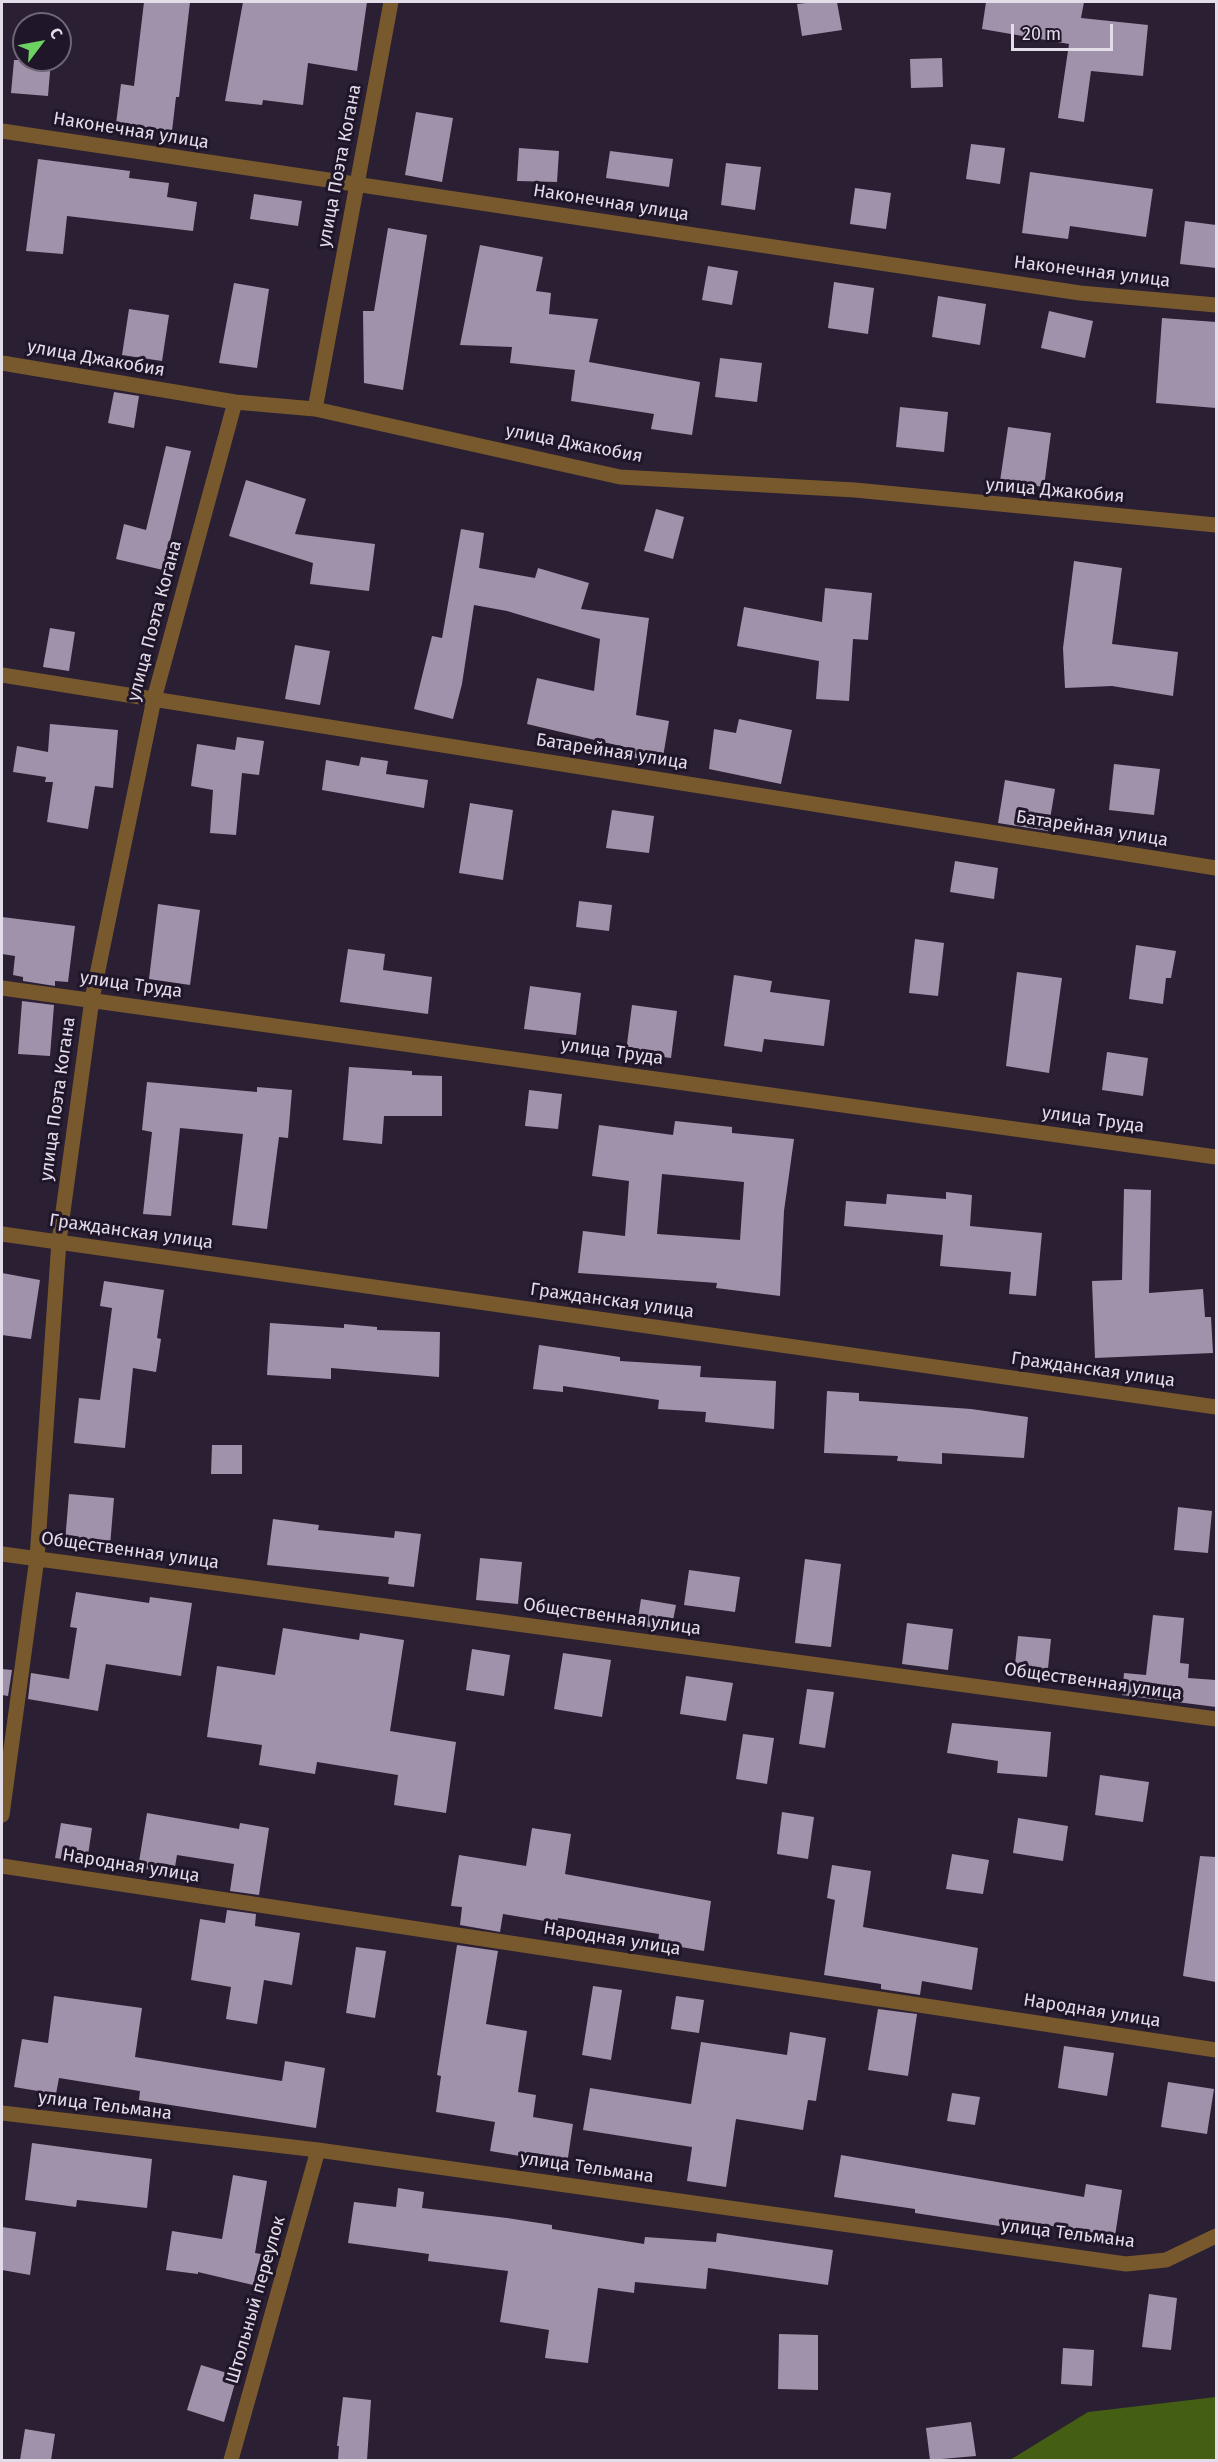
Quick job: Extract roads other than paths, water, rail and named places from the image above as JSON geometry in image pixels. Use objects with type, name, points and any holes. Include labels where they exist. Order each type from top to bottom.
[{"type":"street","name":"улица Поэта Когана","points":[[315,409],[391,2]]},
{"type":"street","name":"Наконечная улица","points":[[2,131],[1080,293],[1216,305]]},
{"type":"street","name":"улица Джакобия","points":[[2,363],[235,402],[315,409],[620,477],[855,490],[1216,525]]},
{"type":"street","name":"улица Поэта Когана","points":[[2,1815],[37,1558],[59,1241],[92,999],[154,699],[235,402]]},
{"type":"street","name":"Батарейная улица","points":[[2,675],[1216,868]]},
{"type":"street","name":"улица Труда","points":[[2,988],[1216,1157]]},
{"type":"street","name":"Гражданская улица","points":[[2,1234],[1216,1407]]},
{"type":"street","name":"Общественная улица","points":[[2,1554],[1216,1719]]},
{"type":"street","name":"Народная улица","points":[[2,1866],[1216,2050]]},
{"type":"street","name":"улица Тельмана","points":[[2,2113],[318,2150],[1126,2264],[1166,2260],[1216,2236]]},
{"type":"street","name":"Штольный переулок","points":[[231,2460],[318,2150]]}]
